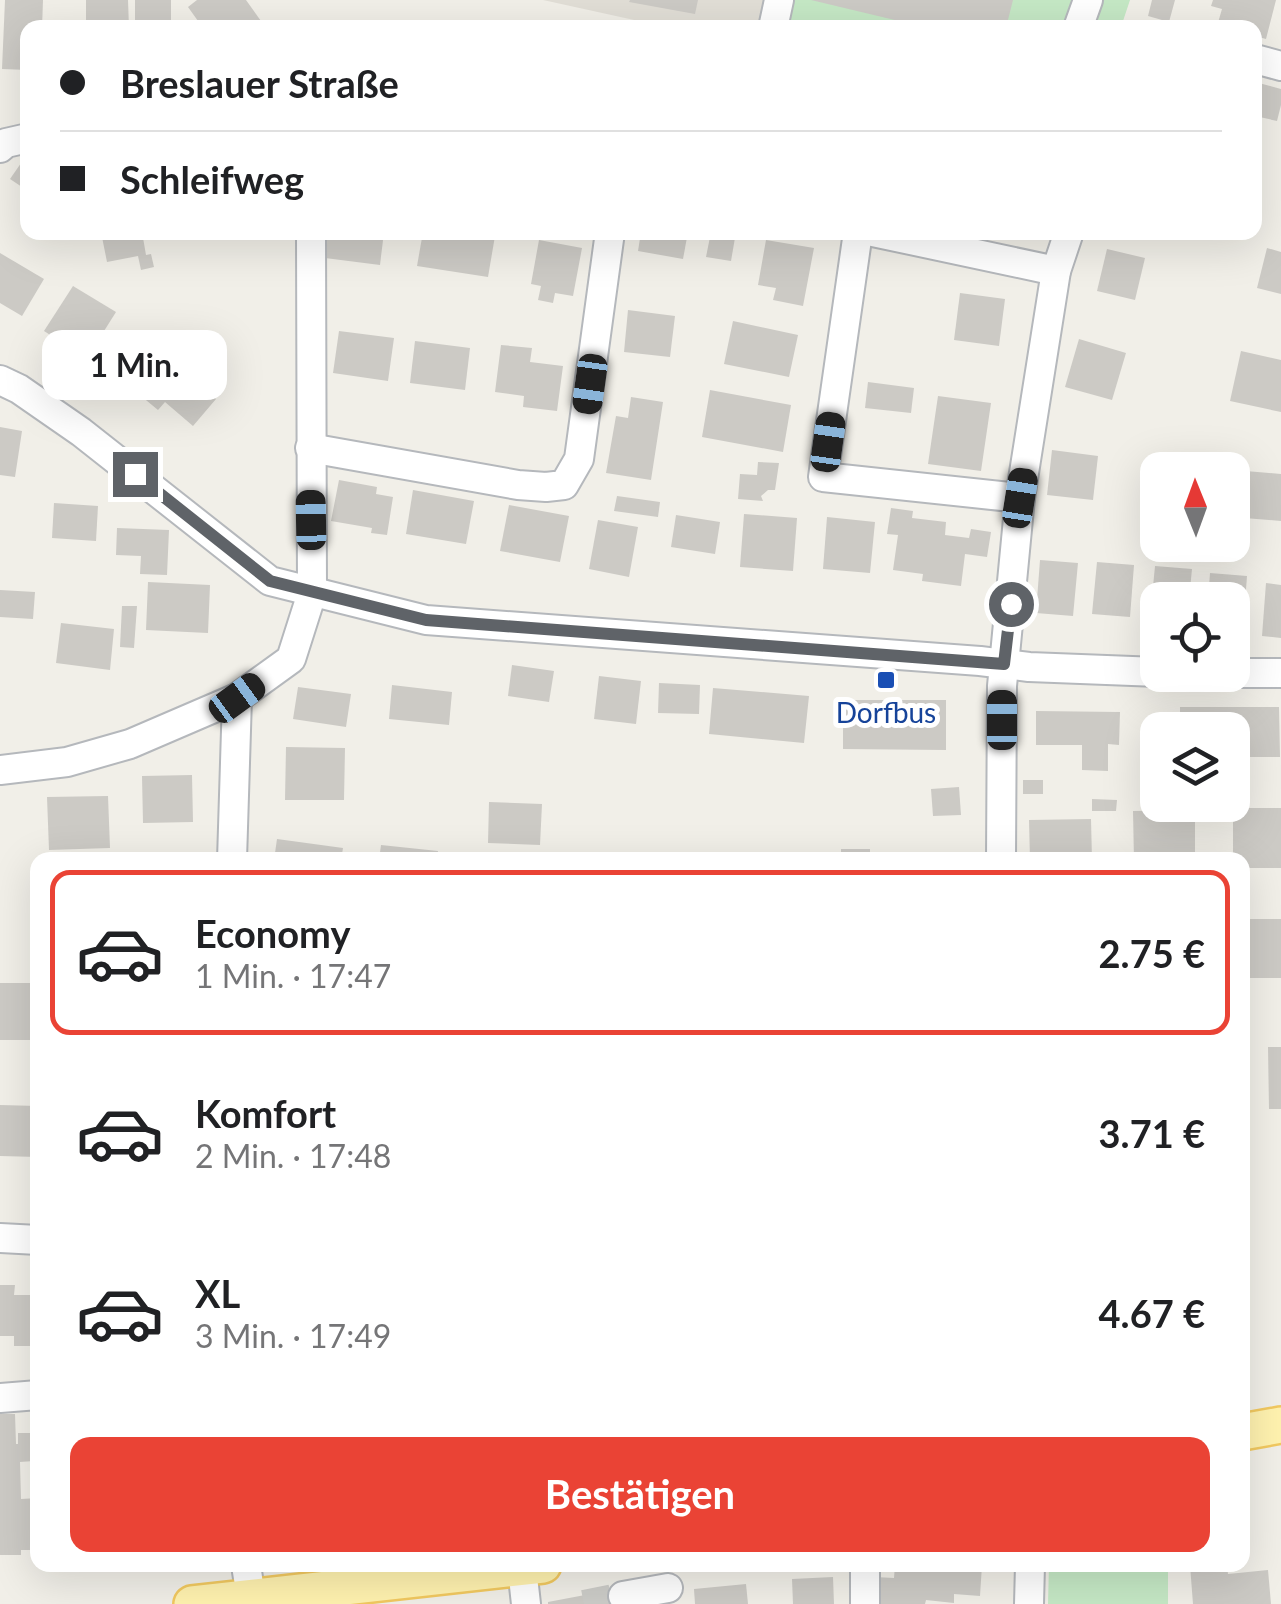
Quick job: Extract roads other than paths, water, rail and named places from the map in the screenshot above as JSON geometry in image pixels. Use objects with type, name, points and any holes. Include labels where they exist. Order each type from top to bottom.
[{"type":"main road","points":[[1250,1430],[1281,1424]]},
{"type":"main road","points":[[192,1604],[250,1589],[459,1572]]},
{"type":"street","points":[[0,770],[67,762],[130,744],[237,698],[291,659],[312,593],[311,240]]},
{"type":"street","points":[[310,448],[518,485],[564,485],[579,459],[609,240]]},
{"type":"street","points":[[857,240],[823,477],[1020,498]]},
{"type":"street","points":[[911,240],[1056,271]]},
{"type":"street","points":[[1001,852],[1002,686],[1020,498],[1056,271],[1066,240]]},
{"type":"street","points":[[0,380],[81,432],[270,581],[312,593],[426,620],[1140,671]]},
{"type":"street","points":[[1250,673],[1281,673]]},
{"type":"street","points":[[232,852],[237,698]]},
{"type":"street","points":[[0,1238],[30,1240]]},
{"type":"street","points":[[0,1398],[30,1396]]},
{"type":"street","points":[[526,1604],[532,1572]]},
{"type":"street","points":[[865,1604],[866,1572]]},
{"type":"street","points":[[1029,1604],[1030,1572]]},
{"type":"street","points":[[623,1596],[668,1585]]},
{"type":"tunnel","points":[[584,1604],[623,1596]]},
{"type":"place","name":"Dorfbus","points":[[886,680]]}]
